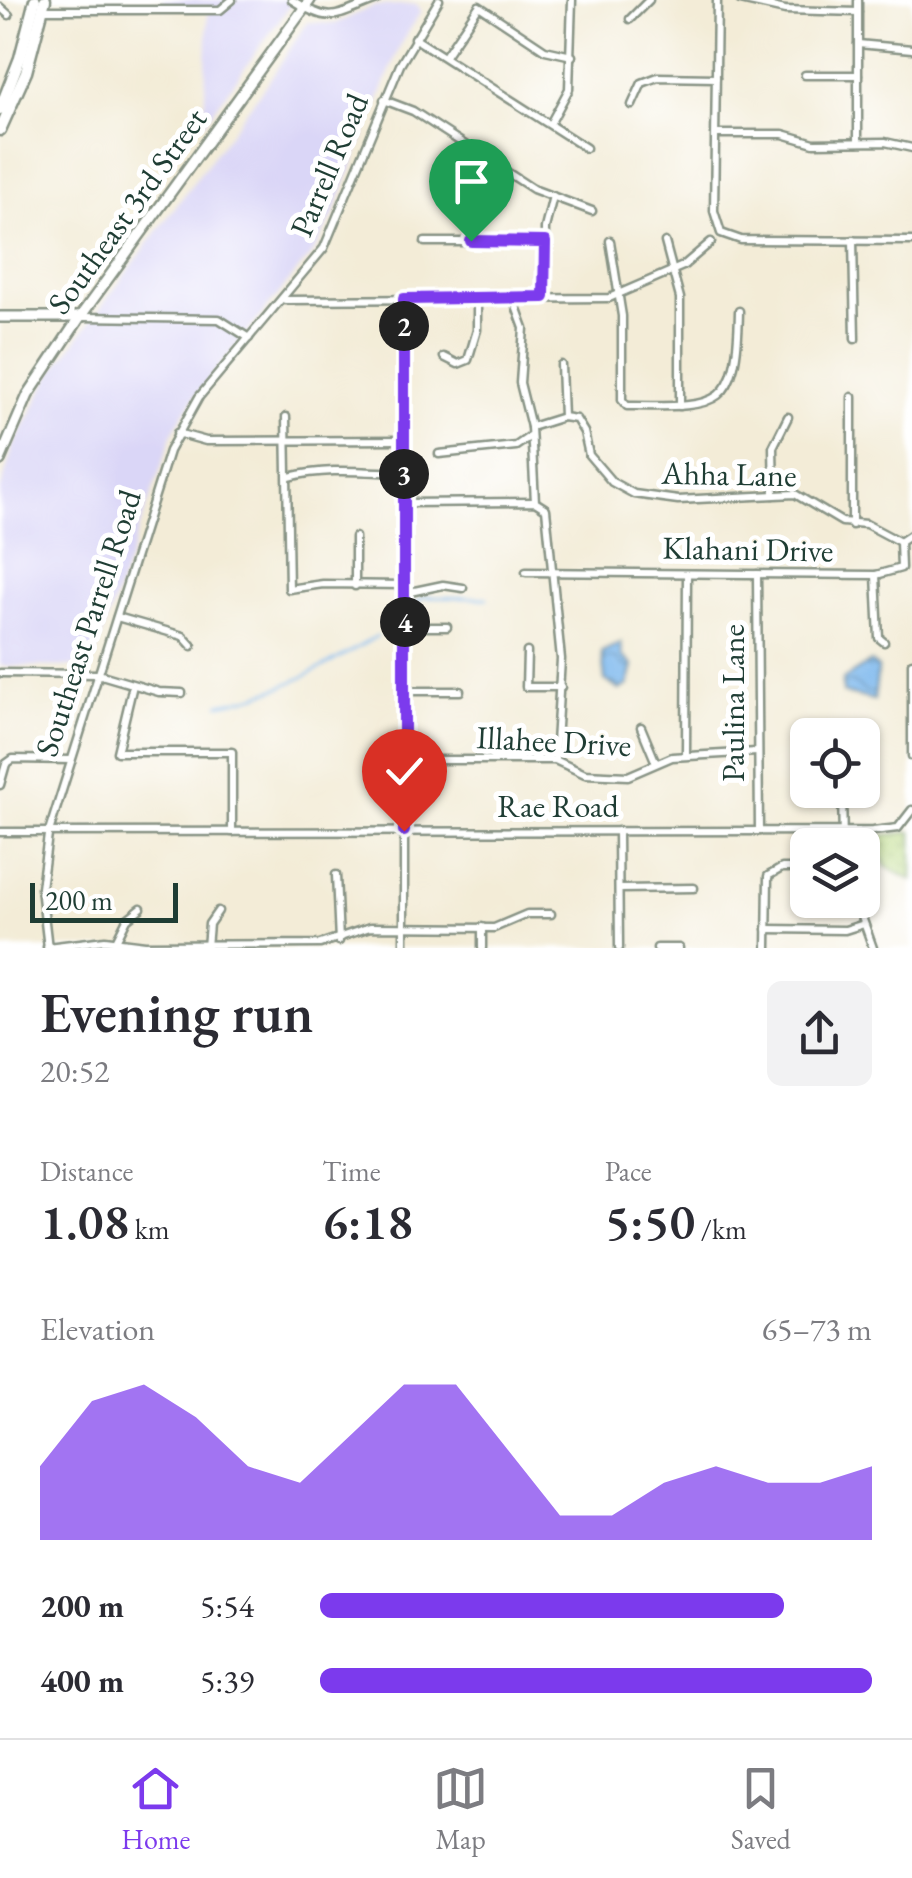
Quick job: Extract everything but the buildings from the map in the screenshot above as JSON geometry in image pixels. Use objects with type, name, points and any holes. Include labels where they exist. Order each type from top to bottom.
[{"type":"highway","points":[[0,109],[41,3]]},
{"type":"highway","points":[[0,130],[23,79],[41,3]]},
{"type":"main road","name":"Southeast 3rd Street","points":[[0,460],[28,395],[80,317],[307,4]]},
{"type":"main road","points":[[0,316],[80,317]]},
{"type":"main road","points":[[52,317],[65,340]]},
{"type":"street","points":[[41,3],[215,10],[226,8],[232,0]]},
{"type":"street","points":[[292,0],[332,18],[377,0]]},
{"type":"street","points":[[426,0],[438,0]]},
{"type":"street","name":"Parrell Road","points":[[250,338],[316,260],[335,227],[384,100],[414,38],[438,0]]},
{"type":"street","points":[[550,124],[569,89],[572,0]]},
{"type":"street","points":[[630,19],[648,0]]},
{"type":"street","points":[[717,0],[714,212],[721,233],[741,240],[912,240]]},
{"type":"street","points":[[740,0],[785,10],[858,12]]},
{"type":"street","points":[[858,0],[858,142]]},
{"type":"street","points":[[445,56],[479,6],[545,50],[572,56]]},
{"type":"street","points":[[0,7],[9,15]]},
{"type":"street","points":[[414,38],[586,148]]},
{"type":"street","points":[[858,44],[912,49]]},
{"type":"street","points":[[804,76],[859,75]]},
{"type":"street","points":[[632,105],[642,83],[658,77],[716,78]]},
{"type":"street","points":[[384,100],[413,111],[489,161],[552,196],[582,203],[592,210]]},
{"type":"street","points":[[716,134],[783,134],[814,143],[858,142],[912,148]]},
{"type":"street","points":[[471,241],[474,192],[489,161]]},
{"type":"street","points":[[544,297],[545,242],[552,196]]},
{"type":"street","points":[[854,240],[855,338]]},
{"type":"street","points":[[610,241],[622,316],[623,404],[680,406],[712,401],[727,387],[736,368],[739,311]]},
{"type":"street","points":[[426,242],[545,242]]},
{"type":"street","points":[[665,242],[680,298],[680,406]]},
{"type":"street","points":[[284,300],[617,296],[672,272],[711,242]]},
{"type":"street","points":[[444,357],[458,364],[468,360],[476,330],[478,298]]},
{"type":"street","points":[[514,298],[524,328],[520,383],[530,427],[535,502]]},
{"type":"street","points":[[404,299],[404,948]]},
{"type":"street","points":[[80,317],[218,319],[250,338]]},
{"type":"street","name":"Southeast Parrell Road","points":[[48,947],[41,888],[49,830],[177,432],[199,397],[250,338]]},
{"type":"street","points":[[530,427],[563,417],[561,365]]},
{"type":"street","points":[[852,397],[852,524]]},
{"type":"street","points":[[286,417],[289,589],[463,588]]},
{"type":"street","name":"Ahha Lane","points":[[563,417],[580,424],[589,455],[612,482],[634,494],[678,500],[803,496],[852,524],[876,528],[900,542]]},
{"type":"street","points":[[774,496],[771,456],[788,417]]},
{"type":"street","points":[[177,432],[206,441],[403,440]]},
{"type":"street","points":[[439,454],[516,446],[530,436]]},
{"type":"street","points":[[289,478],[334,475],[345,470],[404,473]]},
{"type":"street","points":[[404,503],[535,502],[544,506],[561,687],[555,760]]},
{"type":"street","name":"Klahani Drive","points":[[526,572],[876,575],[901,568],[900,542],[912,534]]},
{"type":"street","points":[[355,537],[355,586]]},
{"type":"street","points":[[686,756],[687,574]]},
{"type":"street","name":"Paulina Lane","points":[[758,574],[760,830]]},
{"type":"street","points":[[876,575],[879,638],[884,642]]},
{"type":"street","points":[[117,617],[183,636],[192,646]]},
{"type":"street","points":[[405,628],[447,627]]},
{"type":"street","points":[[526,652],[526,688],[561,687]]},
{"type":"street","points":[[912,664],[912,756]]},
{"type":"street","points":[[0,673],[98,674],[133,685],[182,692]]},
{"type":"street","points":[[133,685],[117,752],[232,752],[232,832]]},
{"type":"street","points":[[405,691],[460,691]]},
{"type":"street","points":[[641,727],[656,763]]},
{"type":"street","name":"Illahee Drive","points":[[405,760],[555,760],[585,774],[628,776],[656,763],[686,756],[757,752]]},
{"type":"street","points":[[0,785],[6,764],[13,758],[71,760]]},
{"type":"street","name":"Rae Road","points":[[880,830],[903,825],[912,810]]},
{"type":"street","points":[[618,830],[620,948]]},
{"type":"street","name":"Rae Road","points":[[0,832],[790,830]]},
{"type":"street","points":[[766,948],[768,876],[790,868]]},
{"type":"street","points":[[336,875],[338,941]]},
{"type":"street","points":[[620,889],[694,888]]},
{"type":"street","points":[[116,941],[127,919],[141,908]]},
{"type":"street","points":[[207,946],[209,924],[218,911]]},
{"type":"street","points":[[48,947],[116,941],[207,946],[338,941],[358,929],[482,927],[504,925],[527,914],[551,914]]},
{"type":"street","points":[[862,918],[873,948]]},
{"type":"street","points":[[767,929],[845,930],[864,924]]},
{"type":"street","points":[[482,927],[482,948]]},
{"type":"street","points":[[656,948],[680,948]]},
{"type":"shaded area","points":[[162,0],[294,0],[204,124],[208,7],[163,8]]},
{"type":"shaded area","points":[[417,4],[421,11],[399,48],[333,216],[314,251],[198,392],[175,427],[91,667],[0,666],[0,491],[13,448],[50,376],[273,75],[307,22],[335,24],[374,6]]},
{"type":"green space","points":[[912,832],[912,880],[885,866],[880,835]]},
{"type":"water","points":[[621,643],[622,656],[633,666],[628,685],[619,690],[605,680],[602,652]]},
{"type":"water","points":[[871,662],[878,668],[874,700],[843,693],[843,680]]},
{"type":"waterway","points":[[408,609],[424,597],[487,598]]},
{"type":"waterway","points":[[392,626],[400,616]]},
{"type":"waterway","points":[[219,704],[282,686],[377,636]]},
{"type":"route","points":[[404,831],[404,299],[544,297],[545,242],[471,241]]}]
